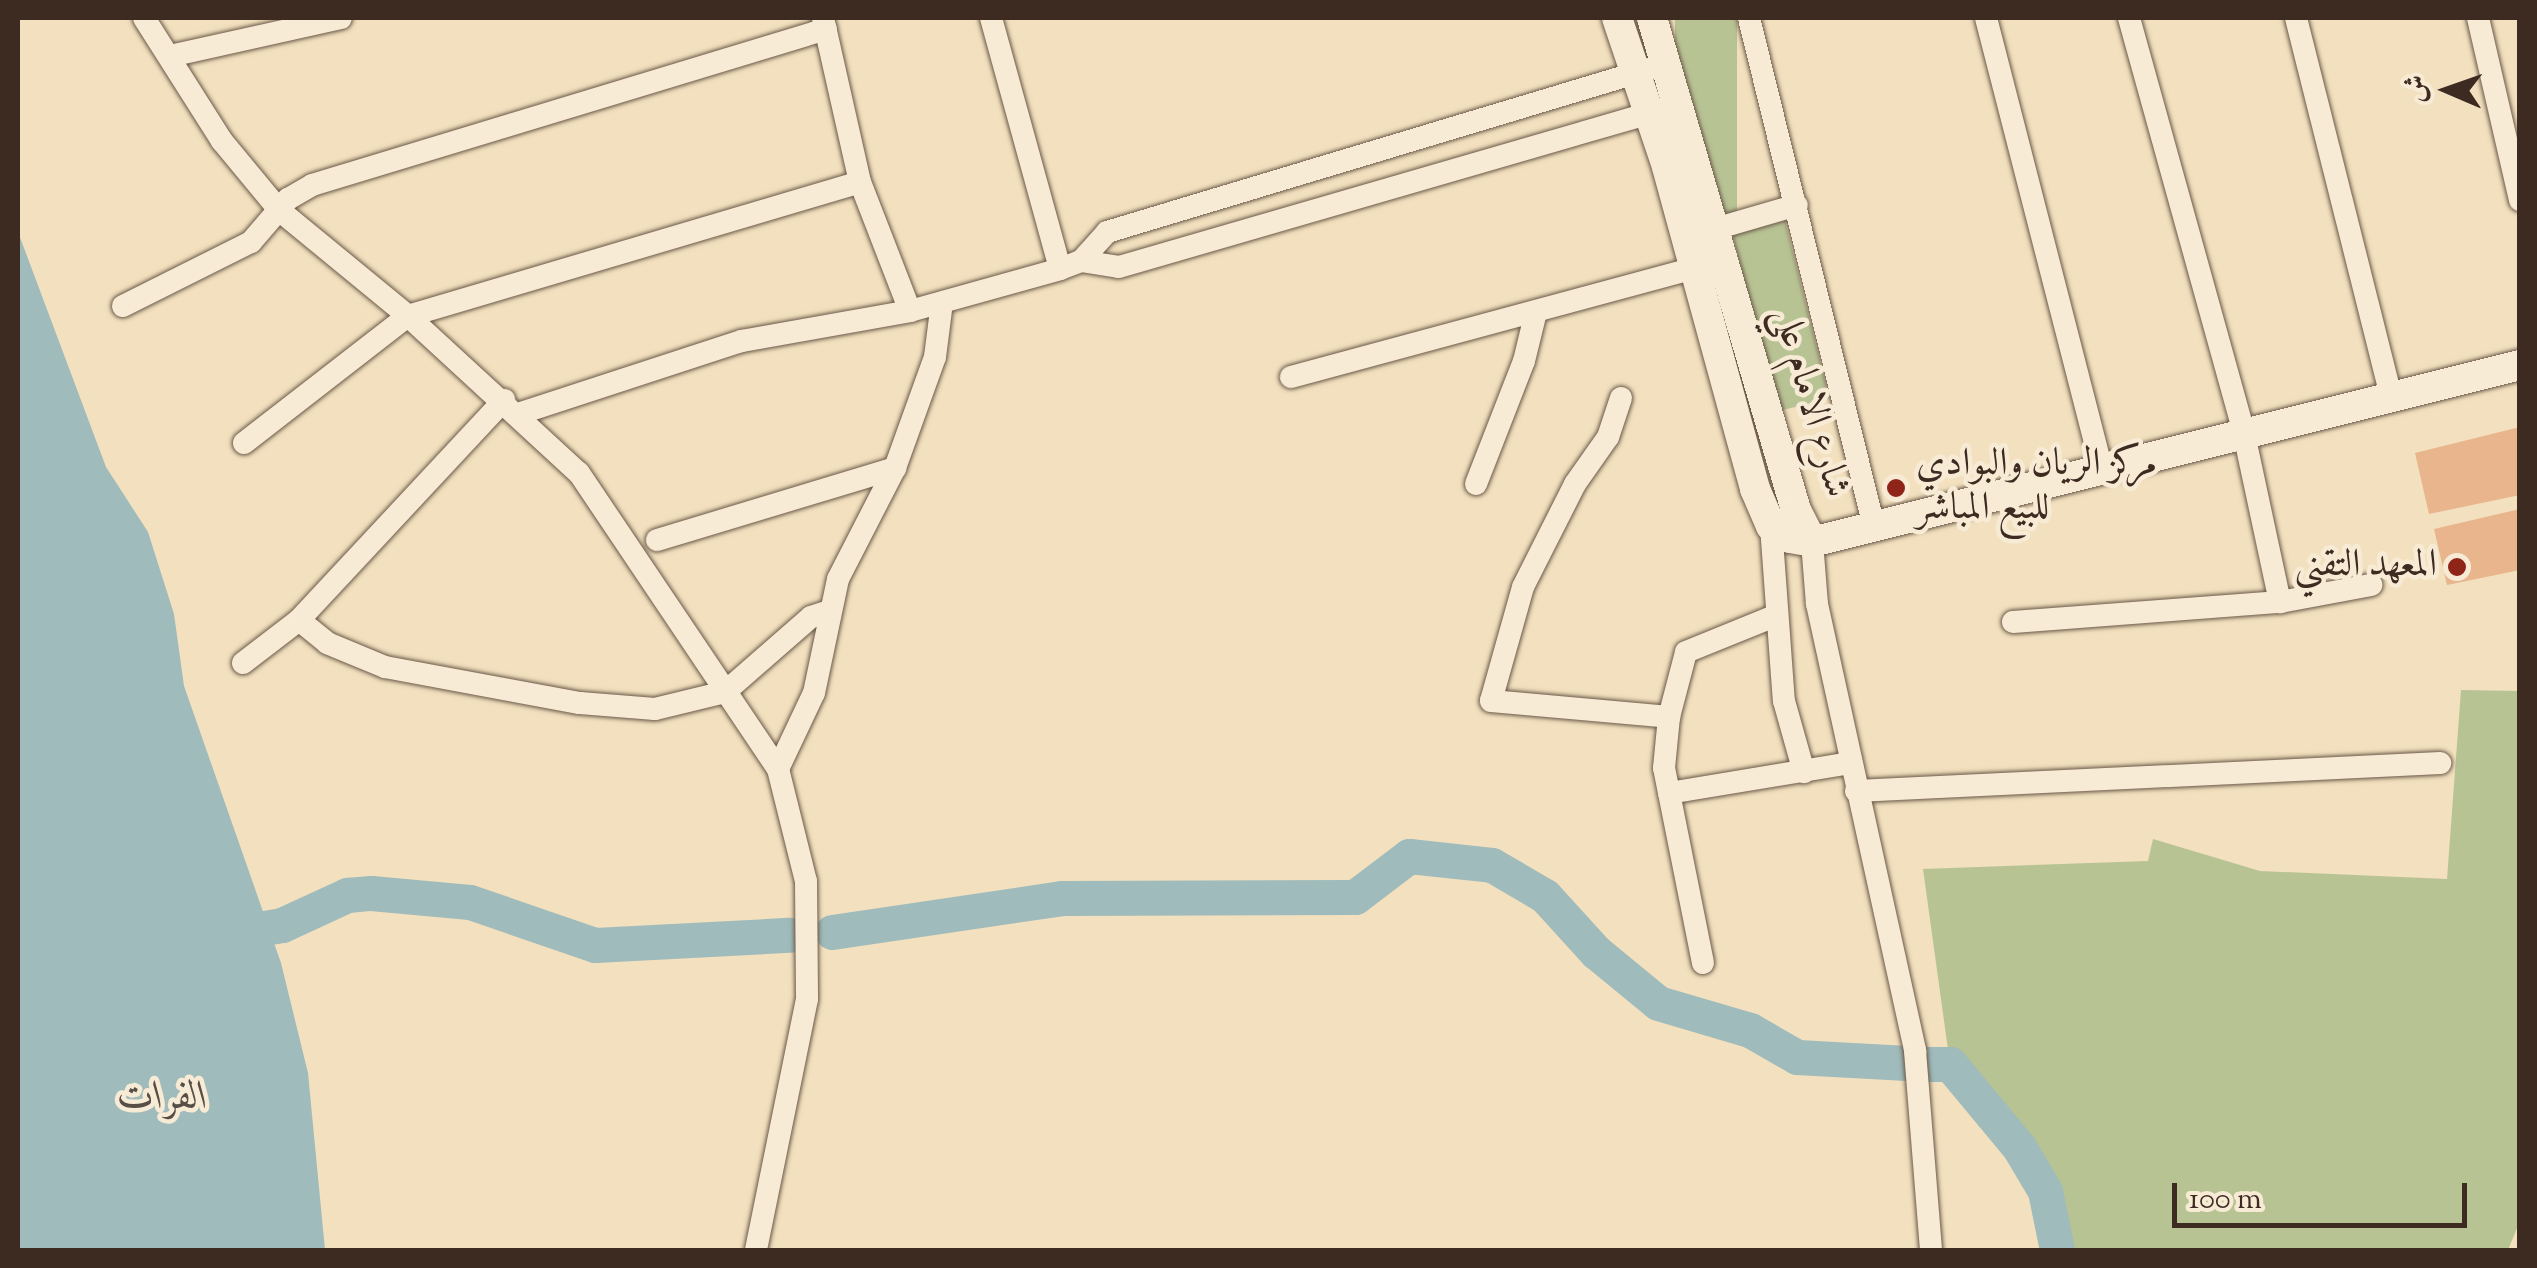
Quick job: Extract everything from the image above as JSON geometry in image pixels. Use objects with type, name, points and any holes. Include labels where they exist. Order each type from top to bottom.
[{"type":"street","points":[[144,18],[222,142],[279,210],[408,316],[511,407],[578,473],[778,769],[806,881],[807,999],[756,1250]]},
{"type":"street","points":[[170,56],[296,23],[341,18]]},
{"type":"street","points":[[992,18],[1070,265]]},
{"type":"street","name":"شارع الامام علي","points":[[1617,18],[1696,268],[1754,489],[1771,526],[1812,542]]},
{"type":"street","name":"شارع الامام علي","points":[[1652,18],[1718,228],[1796,510],[1812,542]]},
{"type":"street","points":[[1748,18],[1798,206],[1874,527]]},
{"type":"street","points":[[1986,18],[2102,470]]},
{"type":"street","points":[[2129,18],[2244,434],[2280,602]]},
{"type":"street","points":[[2296,18],[2390,397]]},
{"type":"street","points":[[2478,18],[2520,200]]},
{"type":"street","points":[[123,306],[251,242],[279,210],[312,186],[825,23],[860,182],[910,311]]},
{"type":"street","points":[[1070,265],[1107,232],[1667,66]]},
{"type":"street","points":[[243,663],[299,620],[511,407],[742,341],[910,311],[1070,265],[1119,267],[1680,106]]},
{"type":"street","points":[[244,443],[408,316],[860,182]]},
{"type":"street","points":[[1718,228],[1798,206]]},
{"type":"street","points":[[1291,377],[1535,316],[1696,268]]},
{"type":"street","points":[[778,769],[814,693],[826,612],[895,468],[935,357],[942,302]]},
{"type":"street","points":[[1476,484],[1524,361],[1535,316]]},
{"type":"street","points":[[1931,1250],[1915,1052],[1850,763],[1818,604],[1812,542],[2520,365]]},
{"type":"street","points":[[1621,398],[1608,437],[1523,587],[1492,701],[1669,717]]},
{"type":"street","points":[[656,540],[895,468]]},
{"type":"street","points":[[1771,526],[1784,701],[1804,772]]},
{"type":"street","points":[[2013,622],[2280,602],[2371,585]]},
{"type":"street","points":[[299,620],[327,643],[385,667],[580,703],[655,708],[725,692],[804,622],[826,612]]},
{"type":"street","points":[[1703,963],[1664,768],[1669,717],[1686,652],[1776,615]]},
{"type":"street","points":[[1669,794],[1850,763]]},
{"type":"street","points":[[1856,791],[2440,763]]},
{"type":"green space","points":[[1675,18],[1737,18],[1737,215],[1675,215]]},
{"type":"green space","points":[[1785,221],[1829,399],[1777,412],[1733,234]]},
{"type":"green space","points":[[2461,690],[2519,691],[2520,1221],[2508,1250],[2057,1250],[2045,1191],[2019,1147],[1950,1064],[1923,869],[2148,861],[2153,839],[2260,871],[2447,879]]},
{"type":"water","name":"الفرات","points":[[18,232],[106,467],[148,532],[174,614],[184,686],[281,963],[308,1073],[325,1250],[18,1250]]},
{"type":"building","points":[[2520,427],[2520,495],[2429,514],[2415,453]]},
{"type":"building","points":[[2520,509],[2520,570],[2447,585],[2434,529]]},
{"type":"waterway","points":[[832,932],[1062,898],[1355,897],[1409,856],[1492,865],[1545,896],[1596,952],[1658,1003],[1750,1030],[1797,1057],[1907,1063]]},
{"type":"waterway","points":[[221,935],[282,925],[347,895],[371,893],[470,902],[595,945],[789,935]]},
{"type":"waterway","points":[[1921,1064],[1950,1064],[2019,1147],[2045,1191],[2057,1250]]},
{"type":"place","name":"مركز الريان والبوادي للبيع المباشر","points":[[1896,488]]},
{"type":"place","name":"المعهد التقني","points":[[2457,567]]}]
